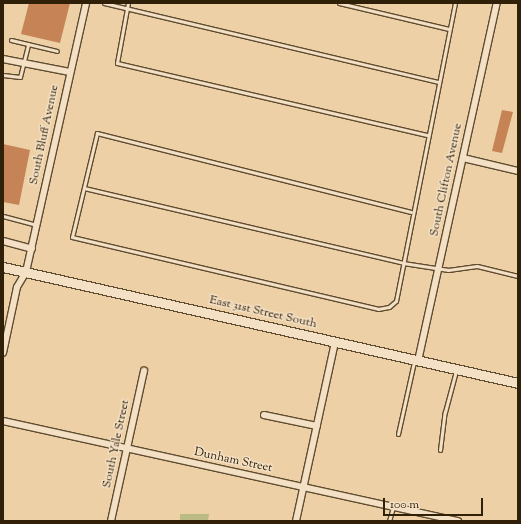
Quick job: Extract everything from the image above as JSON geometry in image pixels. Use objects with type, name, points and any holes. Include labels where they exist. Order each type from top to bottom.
[{"type":"street","name":"South Bluff Avenue","points":[[3,353],[17,286],[26,272],[32,248],[86,3]]},
{"type":"street","name":"South Clifton Avenue","points":[[416,360],[439,268],[497,3]]},
{"type":"street","points":[[3,60],[23,61],[70,72]]},
{"type":"street","points":[[463,158],[518,171]]},
{"type":"street","points":[[3,241],[32,248]]},
{"type":"street","name":"East 31st Street South","points":[[3,267],[518,384]]},
{"type":"street","points":[[296,521],[335,342]]},
{"type":"street","name":"South Yale Street","points":[[111,521],[144,371]]},
{"type":"street","points":[[264,415],[316,426]]},
{"type":"street","name":"Dunham Street","points":[[3,421],[458,521]]},
{"type":"lane","points":[[104,3],[438,82]]},
{"type":"lane","points":[[128,3],[117,63],[427,135]]},
{"type":"lane","points":[[339,3],[449,29]]},
{"type":"lane","points":[[411,212],[97,133],[72,237],[378,309],[389,307],[396,301],[411,212],[454,3]]},
{"type":"lane","points":[[11,40],[57,51]]},
{"type":"lane","points":[[3,75],[20,77],[28,44]]},
{"type":"lane","points":[[84,188],[403,263],[452,270],[477,266],[518,276]]},
{"type":"lane","points":[[3,216],[37,224]]},
{"type":"lane","points":[[398,434],[416,360]]},
{"type":"lane","points":[[440,450],[445,412],[457,370]]},
{"type":"lane","points":[[390,521],[393,507]]},
{"type":"green space","points":[[180,514],[209,514],[208,521],[180,521]]},
{"type":"building","points":[[29,3],[70,3],[60,43],[21,34]]},
{"type":"building","points":[[502,110],[513,112],[502,153],[492,151]]},
{"type":"building","points":[[3,144],[30,150],[19,205],[3,202]]}]
